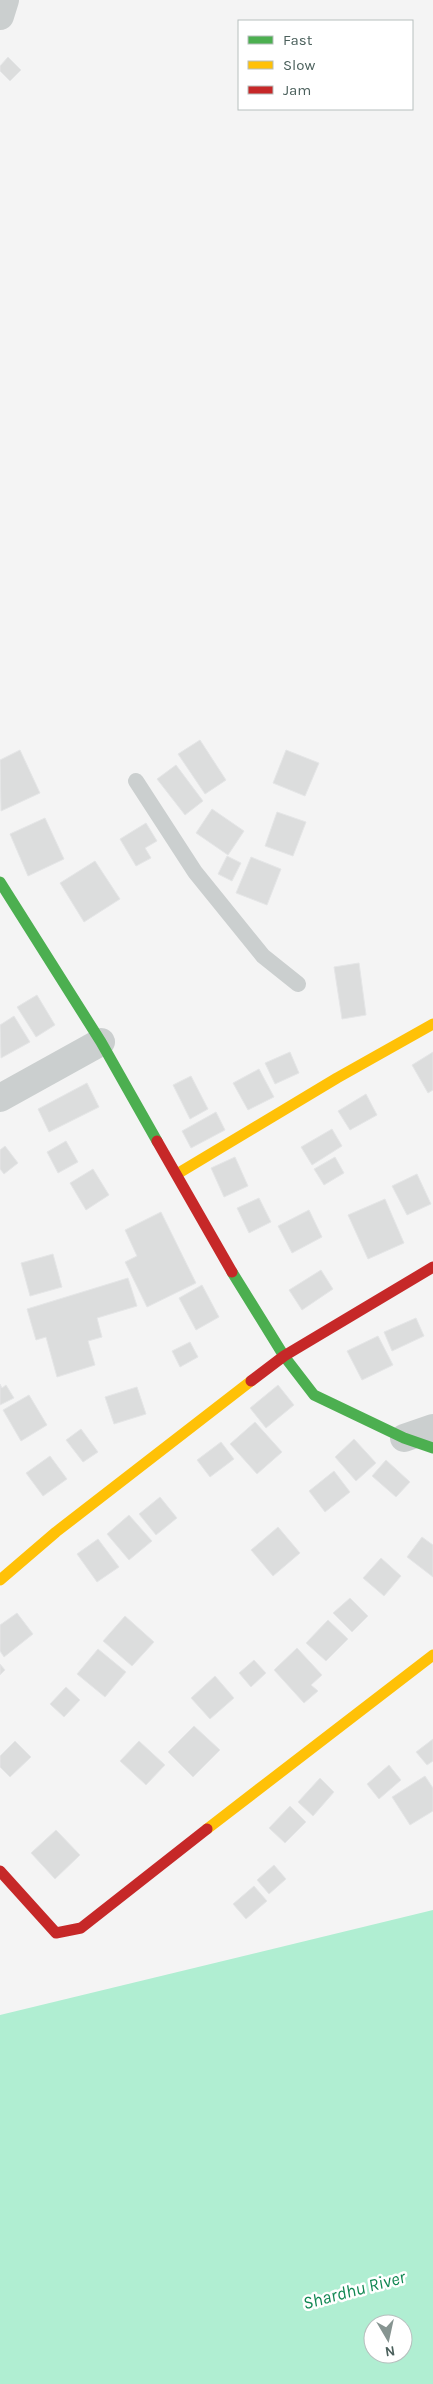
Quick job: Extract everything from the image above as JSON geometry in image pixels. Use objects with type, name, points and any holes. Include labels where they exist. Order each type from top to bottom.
[{"type":"street","points":[[0,16],[4,0]]},
{"type":"street","points":[[0,882],[101,1042],[226,1263],[284,1356],[314,1395],[404,1438],[433,1448]]},
{"type":"street","points":[[177,1174],[337,1078],[433,1024]]},
{"type":"street","points":[[0,1098],[101,1042]]},
{"type":"street","points":[[0,1580],[56,1532],[284,1356],[433,1267]]},
{"type":"street","points":[[404,1438],[433,1428]]},
{"type":"street","points":[[0,1870],[56,1932],[81,1928],[433,1655]]},
{"type":"lane","points":[[136,781],[195,872],[263,956],[298,984]]},
{"type":"water","name":"Shardhu River","points":[[433,1910],[433,2384],[0,2384],[0,2015]]},
{"type":"building","points":[[8,57],[21,70],[10,81],[0,71],[0,66]]},
{"type":"building","points":[[200,740],[226,780],[205,794],[178,754]]},
{"type":"building","points":[[20,750],[40,793],[1,811],[0,760]]},
{"type":"building","points":[[286,750],[319,763],[305,796],[273,783]]},
{"type":"building","points":[[176,765],[203,801],[185,815],[157,779]]},
{"type":"building","points":[[212,809],[244,831],[228,855],[196,833]]},
{"type":"building","points":[[277,812],[306,822],[293,856],[265,846]]},
{"type":"building","points":[[45,818],[64,859],[28,876],[10,834]]},
{"type":"building","points":[[146,823],[157,841],[145,848],[151,858],[136,866],[120,839]]},
{"type":"building","points":[[227,856],[241,863],[232,881],[218,874]]},
{"type":"building","points":[[251,857],[281,869],[267,905],[236,893]]},
{"type":"building","points":[[95,861],[120,899],[84,922],[60,883]]},
{"type":"building","points":[[359,963],[366,1015],[342,1019],[334,967]]},
{"type":"building","points":[[37,995],[55,1025],[36,1037],[17,1007]]},
{"type":"building","points":[[14,1016],[30,1042],[1,1058],[0,1025]]},
{"type":"building","points":[[290,1052],[299,1073],[275,1084],[265,1063]]},
{"type":"building","points":[[433,1052],[433,1090],[428,1093],[412,1065]]},
{"type":"building","points":[[259,1069],[274,1097],[248,1110],[233,1083]]},
{"type":"building","points":[[191,1076],[208,1109],[190,1119],[173,1085]]},
{"type":"building","points":[[87,1083],[99,1107],[49,1132],[38,1109]]},
{"type":"building","points":[[366,1094],[377,1115],[350,1130],[338,1111]]},
{"type":"building","points":[[216,1112],[225,1130],[191,1148],[182,1131]]},
{"type":"building","points":[[332,1129],[342,1146],[312,1165],[301,1147]]},
{"type":"building","points":[[66,1141],[78,1162],[58,1173],[47,1152]]},
{"type":"building","points":[[5,1146],[18,1163],[4,1174],[0,1169],[0,1150]]},
{"type":"building","points":[[235,1157],[248,1186],[224,1197],[211,1168]]},
{"type":"building","points":[[335,1157],[344,1173],[324,1185],[314,1169]]},
{"type":"building","points":[[93,1169],[109,1195],[86,1210],[70,1183]]},
{"type":"building","points":[[417,1174],[431,1204],[407,1215],[392,1186]]},
{"type":"building","points":[[259,1198],[271,1222],[249,1233],[237,1208]]},
{"type":"building","points":[[385,1199],[404,1243],[368,1259],[348,1215]]},
{"type":"building","points":[[309,1210],[322,1237],[292,1253],[278,1226]]},
{"type":"building","points":[[161,1212],[196,1283],[147,1307],[125,1262],[137,1256],[125,1230]]},
{"type":"building","points":[[53,1254],[62,1287],[30,1296],[21,1263]]},
{"type":"building","points":[[321,1270],[333,1289],[302,1310],[289,1290]]},
{"type":"building","points":[[128,1278],[137,1306],[97,1318],[102,1337],[88,1341],[95,1365],[57,1377],[46,1337],[36,1340],[27,1309]]},
{"type":"building","points":[[202,1285],[219,1317],[196,1330],[179,1298]]},
{"type":"building","points":[[416,1318],[424,1336],[392,1351],[384,1332]]},
{"type":"building","points":[[378,1336],[393,1365],[362,1380],[347,1351]]},
{"type":"building","points":[[190,1342],[198,1357],[180,1367],[172,1351]]},
{"type":"building","points":[[0,1384],[2,1388],[6,1385],[14,1398],[0,1405]]},
{"type":"building","points":[[278,1385],[294,1405],[266,1428],[250,1408]]},
{"type":"building","points":[[137,1387],[146,1414],[114,1424],[105,1397]]},
{"type":"building","points":[[29,1395],[47,1425],[21,1441],[3,1410]]},
{"type":"building","points":[[255,1422],[282,1452],[257,1474],[230,1444]]},
{"type":"building","points":[[81,1429],[98,1452],[83,1462],[66,1440]]},
{"type":"building","points":[[354,1439],[376,1463],[356,1481],[335,1457]]},
{"type":"building","points":[[221,1442],[234,1459],[210,1477],[197,1460]]},
{"type":"building","points":[[50,1456],[67,1479],[43,1496],[26,1473]]},
{"type":"building","points":[[386,1460],[410,1482],[396,1497],[372,1476]]},
{"type":"building","points":[[334,1471],[350,1492],[325,1512],[309,1491]]},
{"type":"building","points":[[160,1497],[177,1518],[156,1535],[139,1514]]},
{"type":"building","points":[[129,1515],[152,1541],[129,1560],[107,1534]]},
{"type":"building","points":[[278,1527],[300,1553],[273,1576],[251,1550]]},
{"type":"building","points":[[422,1537],[433,1545],[433,1577],[407,1557]]},
{"type":"building","points":[[98,1539],[119,1567],[97,1582],[77,1554]]},
{"type":"building","points":[[381,1558],[401,1576],[384,1596],[363,1578]]},
{"type":"building","points":[[350,1598],[368,1616],[352,1632],[333,1613]]},
{"type":"building","points":[[17,1613],[33,1634],[4,1657],[0,1651],[0,1625]]},
{"type":"building","points":[[125,1616],[154,1642],[132,1666],[103,1641]]},
{"type":"building","points":[[328,1620],[348,1639],[326,1661],[306,1643]]},
{"type":"building","points":[[297,1648],[322,1675],[311,1685],[318,1691],[304,1703],[274,1670]]},
{"type":"building","points":[[98,1649],[126,1672],[105,1697],[77,1674]]},
{"type":"building","points":[[254,1660],[266,1673],[251,1687],[239,1673]]},
{"type":"building","points":[[0,1664],[5,1670],[0,1675]]},
{"type":"building","points":[[215,1676],[234,1698],[210,1719],[191,1698]]},
{"type":"building","points":[[66,1687],[80,1700],[64,1717],[50,1704]]},
{"type":"building","points":[[194,1726],[220,1750],[193,1777],[168,1752]]},
{"type":"building","points":[[433,1739],[433,1761],[427,1765],[416,1752]]},
{"type":"building","points":[[15,1741],[31,1757],[10,1777],[0,1767],[0,1756]]},
{"type":"building","points":[[139,1741],[165,1765],[146,1785],[120,1761]]},
{"type":"building","points":[[389,1765],[401,1780],[379,1799],[367,1784]]},
{"type":"building","points":[[425,1776],[433,1788],[433,1811],[410,1825],[392,1797]]},
{"type":"building","points":[[320,1778],[334,1792],[313,1816],[298,1802]]},
{"type":"building","points":[[290,1806],[306,1822],[285,1843],[269,1828]]},
{"type":"building","points":[[56,1830],[80,1855],[55,1879],[31,1853]]},
{"type":"building","points":[[274,1865],[286,1879],[269,1894],[257,1880]]},
{"type":"building","points":[[254,1886],[267,1901],[246,1919],[233,1904]]},
{"type":"traffic: fast","points":[[0,882],[101,1042],[157,1141]]},
{"type":"traffic: fast","points":[[232,1272],[284,1356],[314,1395],[404,1438],[433,1448]]},
{"type":"traffic: slow","points":[[177,1174],[337,1078],[433,1024]]},
{"type":"traffic: slow","points":[[0,1580],[56,1532],[251,1381]]},
{"type":"traffic: slow","points":[[207,1829],[433,1655]]},
{"type":"traffic: jam","points":[[157,1141],[232,1272]]},
{"type":"traffic: jam","points":[[251,1381],[284,1356],[433,1267]]},
{"type":"traffic: jam","points":[[0,1871],[56,1933],[81,1928],[207,1829]]}]
